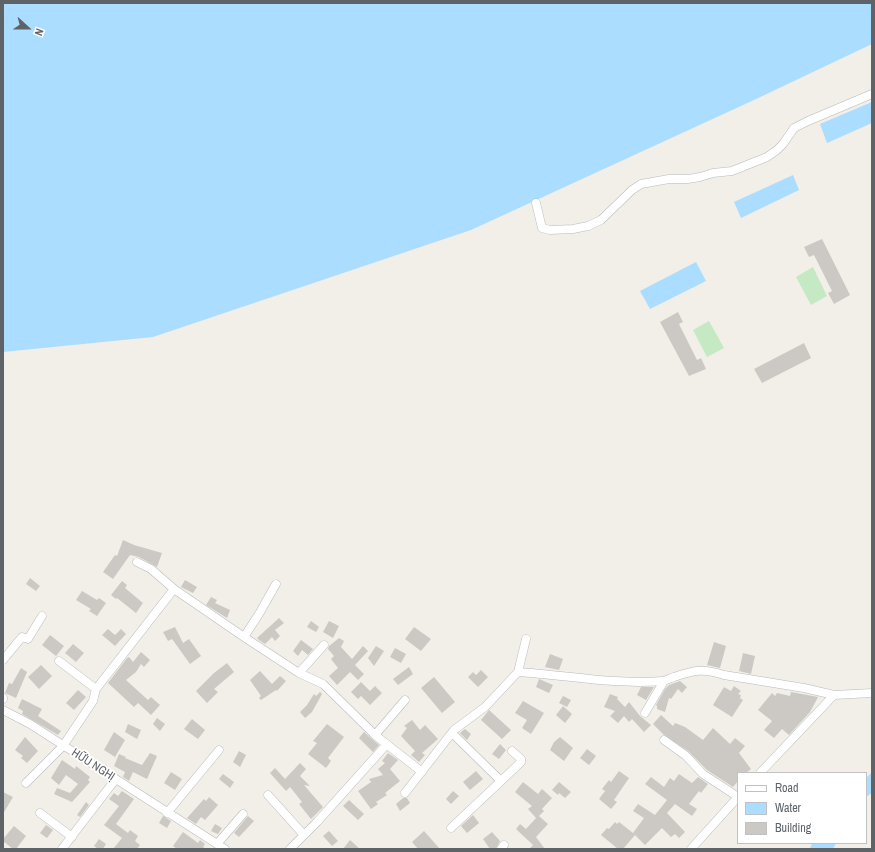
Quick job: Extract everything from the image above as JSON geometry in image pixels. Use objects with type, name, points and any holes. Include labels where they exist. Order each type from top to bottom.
[{"type":"street","points":[[536,203],[542,228],[550,230],[573,229],[588,226],[601,220],[632,190],[641,184],[669,179],[688,179],[713,173],[732,171],[767,157],[778,150],[794,128],[872,94]]},
{"type":"street","points":[[137,562],[151,569],[174,589],[244,637],[299,673],[323,684],[375,735],[422,772]]},
{"type":"street","points":[[244,637],[276,584]]},
{"type":"street","points":[[26,783],[63,746],[93,701],[96,689],[174,589]]},
{"type":"street","points":[[3,660],[22,636],[28,639],[42,616]]},
{"type":"street","points":[[405,793],[454,730],[485,707],[518,672],[526,639]]},
{"type":"street","points":[[299,673],[324,645]]},
{"type":"street","points":[[59,661],[96,689]]},
{"type":"street","points":[[518,672],[559,675],[600,681],[664,681],[700,670],[713,671],[724,675],[804,688],[834,695],[872,693]]},
{"type":"street","points":[[645,713],[664,681]]},
{"type":"street","points":[[761,772],[834,695]]},
{"type":"street","points":[[375,735],[405,700]]},
{"type":"street","name":"HỮU NGHỊ","points":[[3,710],[30,724],[115,780],[225,849]]},
{"type":"street","points":[[452,733],[501,781]]},
{"type":"street","points":[[664,740],[685,755],[703,774],[737,796]]},
{"type":"street","points":[[290,849],[317,822],[386,744]]},
{"type":"street","points":[[167,813],[219,750]]},
{"type":"street","points":[[451,828],[521,762],[512,751]]},
{"type":"street","points":[[62,849],[115,780]]},
{"type":"street","points":[[268,795],[304,835]]},
{"type":"street","points":[[691,849],[737,798]]},
{"type":"street","points":[[40,813],[72,837]]},
{"type":"street","points":[[217,844],[243,814]]},
{"type":"green space","points":[[813,267],[827,296],[811,305],[796,277]]},
{"type":"green space","points":[[709,321],[724,348],[707,357],[693,330]]},
{"type":"water","points":[[3,3],[872,3],[872,44],[471,230],[153,337],[3,352]]},
{"type":"water","points":[[872,102],[872,123],[827,143],[820,124]]},
{"type":"water","points":[[793,175],[799,190],[741,218],[734,202]]},
{"type":"water","points":[[696,262],[706,281],[650,309],[640,291]]},
{"type":"water","points":[[872,772],[872,793],[867,796],[867,777]]},
{"type":"water","points":[[812,844],[836,844],[833,849],[810,849]]},
{"type":"building","points":[[822,239],[850,295],[834,304],[828,293],[832,291],[814,255],[809,257],[804,247]]},
{"type":"building","points":[[678,312],[683,322],[679,324],[697,360],[701,358],[706,369],[689,376],[660,322]]},
{"type":"building","points":[[804,343],[811,358],[762,383],[754,369]]},
{"type":"building","points":[[123,540],[134,545],[162,553],[157,567],[139,557],[130,555],[113,579],[103,572],[115,555],[117,556]]},
{"type":"building","points":[[30,578],[40,586],[36,591],[26,584]]},
{"type":"building","points":[[185,580],[197,587],[193,593],[181,587]]},
{"type":"building","points":[[122,581],[127,585],[125,588],[143,603],[136,613],[111,595]]},
{"type":"building","points":[[82,591],[97,600],[99,598],[106,603],[97,616],[89,611],[91,609],[76,600]]},
{"type":"building","points":[[211,597],[217,600],[215,603],[230,610],[227,618],[206,605]]},
{"type":"building","points":[[279,618],[284,623],[275,630],[280,636],[275,641],[272,637],[265,644],[257,638]]},
{"type":"building","points":[[311,621],[319,627],[316,632],[307,627]]},
{"type":"building","points":[[329,621],[339,626],[333,638],[323,632]]},
{"type":"building","points":[[175,627],[183,643],[189,639],[201,656],[190,664],[172,639],[168,641],[163,632]]},
{"type":"building","points":[[414,627],[431,639],[421,651],[405,639]]},
{"type":"building","points":[[108,629],[115,635],[121,629],[126,634],[115,646],[102,635]]},
{"type":"building","points":[[50,635],[64,646],[56,656],[42,645]]},
{"type":"building","points":[[339,638],[344,641],[341,647],[352,659],[363,646],[368,651],[355,665],[364,674],[358,680],[350,672],[337,685],[329,676],[338,668],[331,659],[334,656],[328,649],[329,646]]},
{"type":"building","points":[[301,640],[313,649],[308,655],[302,650],[298,656],[293,651]]},
{"type":"building","points":[[714,642],[726,646],[720,668],[707,665]]},
{"type":"building","points":[[73,644],[84,653],[76,662],[65,653]]},
{"type":"building","points":[[376,646],[384,651],[374,666],[368,658]]},
{"type":"building","points":[[395,648],[406,654],[401,663],[390,657]]},
{"type":"building","points":[[141,652],[150,660],[144,667],[141,664],[136,672],[126,680],[148,700],[151,697],[160,705],[151,715],[138,703],[134,707],[108,683],[127,658],[129,657],[133,662]]},
{"type":"building","points":[[743,653],[755,656],[751,674],[739,671]]},
{"type":"building","points":[[550,654],[563,659],[559,670],[545,667]]},
{"type":"building","points":[[227,663],[234,672],[214,689],[218,692],[207,703],[196,691],[214,673]]},
{"type":"building","points":[[41,665],[52,676],[39,689],[28,677]]},
{"type":"building","points":[[409,667],[413,674],[398,685],[393,679]]},
{"type":"building","points":[[21,668],[27,672],[16,698],[5,693],[9,683],[12,684]]},
{"type":"building","points":[[481,670],[488,677],[478,687],[468,677],[473,672],[476,675]]},
{"type":"building","points":[[260,671],[272,684],[280,676],[286,681],[277,691],[276,690],[261,700],[259,698],[261,696],[250,680]]},
{"type":"building","points":[[434,677],[455,702],[442,713],[421,688]]},
{"type":"building","points":[[539,679],[553,685],[549,693],[536,687]]},
{"type":"building","points":[[680,681],[687,687],[682,693],[678,689],[671,699],[669,698],[665,712],[657,709],[656,705],[665,689],[669,685]]},
{"type":"building","points":[[361,682],[370,691],[375,686],[382,693],[370,705],[361,696],[358,699],[351,692]]},
{"type":"building","points":[[734,686],[741,691],[738,694],[741,695],[740,698],[743,700],[732,717],[713,705],[724,687],[731,691]]},
{"type":"building","points":[[641,687],[654,687],[646,700],[637,695]]},
{"type":"building","points":[[78,690],[86,697],[74,710],[66,703]]},
{"type":"building","points":[[320,692],[322,694],[312,712],[305,718],[300,712],[307,705],[314,694],[316,696]]},
{"type":"building","points":[[791,692],[818,697],[810,712],[789,735],[782,729],[774,738],[764,730],[772,721],[758,710],[772,693],[775,696],[777,693],[790,696]]},
{"type":"building","points":[[610,694],[618,697],[617,699],[625,707],[629,702],[640,716],[651,725],[644,732],[632,719],[629,722],[624,716],[618,723],[610,716],[615,711],[604,707]]},
{"type":"building","points":[[563,696],[571,700],[567,707],[559,703]]},
{"type":"building","points":[[22,699],[42,709],[38,716],[61,731],[58,735],[22,714],[23,711],[18,708]]},
{"type":"building","points":[[523,701],[544,713],[531,734],[522,728],[527,720],[515,713]]},
{"type":"building","points":[[563,706],[572,714],[565,723],[556,715]]},
{"type":"building","points":[[489,710],[511,730],[502,739],[481,720]]},
{"type":"building","points":[[661,715],[673,726],[675,723],[685,727],[703,740],[713,728],[730,744],[735,738],[745,746],[739,753],[751,769],[747,772],[737,772],[737,782],[733,787],[707,770],[688,751],[664,735],[653,724]]},
{"type":"building","points":[[157,718],[165,724],[160,731],[153,724]]},
{"type":"building","points":[[192,719],[205,730],[198,739],[184,729]]},
{"type":"building","points":[[412,720],[420,730],[425,725],[438,739],[422,753],[425,755],[419,762],[411,755],[415,751],[401,736],[407,728],[404,726]]},
{"type":"building","points":[[128,724],[141,730],[137,739],[125,732]]},
{"type":"building","points":[[327,724],[344,737],[328,758],[331,761],[326,768],[308,754],[317,743],[313,741]]},
{"type":"building","points":[[465,729],[471,734],[467,740],[460,733]]},
{"type":"building","points":[[114,732],[125,740],[115,757],[104,750]]},
{"type":"building","points":[[364,732],[379,745],[373,752],[359,738]]},
{"type":"building","points":[[25,737],[38,751],[27,763],[21,758],[23,756],[15,750]]},
{"type":"building","points":[[560,737],[573,748],[564,761],[550,750],[554,742]]},
{"type":"building","points":[[500,744],[506,750],[499,759],[492,754]]},
{"type":"building","points":[[587,749],[596,756],[589,765],[580,758]]},
{"type":"building","points":[[239,751],[246,755],[240,767],[233,762]]},
{"type":"building","points":[[150,753],[157,756],[147,779],[133,772],[129,781],[123,777],[125,772],[114,766],[119,754],[142,765]]},
{"type":"building","points":[[388,753],[398,760],[390,769],[400,781],[385,793],[387,795],[376,802],[378,804],[371,809],[358,791],[371,782],[369,779],[383,775],[378,769],[385,763],[382,761]]},
{"type":"building","points":[[62,760],[75,769],[76,766],[90,777],[88,780],[90,782],[72,802],[54,794],[57,788],[70,793],[78,784],[66,775],[59,785],[51,778]]},
{"type":"building","points":[[300,763],[306,769],[300,776],[310,786],[304,785],[323,807],[311,819],[299,804],[302,802],[290,787],[286,791],[270,773],[275,768],[285,779]]},
{"type":"building","points":[[476,771],[483,779],[470,790],[463,782]]},
{"type":"building","points":[[619,771],[629,778],[614,800],[617,802],[611,809],[599,799],[605,791],[602,789],[609,780],[611,782]]},
{"type":"building","points":[[171,772],[182,779],[175,790],[164,783]]},
{"type":"building","points":[[223,774],[234,782],[230,788],[219,779]]},
{"type":"building","points":[[679,774],[692,783],[698,777],[708,784],[701,793],[699,791],[689,804],[697,809],[692,816],[675,804],[667,813],[685,832],[679,838],[675,834],[671,837],[662,828],[645,845],[635,835],[623,849],[618,849],[601,835],[615,822],[617,824],[619,822],[633,833],[644,818],[633,811],[638,804],[655,815],[667,800],[645,784],[651,777],[664,787],[670,778],[674,781]]},
{"type":"building","points":[[523,782],[538,794],[542,789],[552,798],[542,809],[544,811],[539,816],[548,824],[536,837],[545,849],[529,849],[533,845],[516,829],[520,824],[526,829],[536,818],[528,809],[532,806],[515,792]]},
{"type":"building","points":[[559,782],[571,792],[565,798],[552,790]]},
{"type":"building","points":[[122,791],[134,799],[116,824],[128,833],[130,830],[138,836],[135,841],[140,845],[137,849],[113,849],[122,838],[104,825],[119,806],[109,799],[114,793],[118,796]]},
{"type":"building","points":[[453,791],[459,796],[451,804],[446,799]]},
{"type":"building","points":[[3,792],[13,797],[3,814]]},
{"type":"building","points":[[209,797],[218,805],[205,820],[201,817],[196,824],[187,818],[204,799],[206,801]]},
{"type":"building","points":[[403,798],[407,798],[410,803],[400,811],[396,804]]},
{"type":"building","points":[[349,800],[364,814],[358,820],[343,806]]},
{"type":"building","points":[[86,802],[89,805],[80,817],[77,815]]},
{"type":"building","points":[[473,815],[479,823],[467,833],[461,826]]},
{"type":"building","points":[[163,816],[171,821],[167,828],[159,823]]},
{"type":"building","points":[[248,816],[254,821],[239,837],[234,833]]},
{"type":"building","points":[[215,824],[222,828],[218,834],[211,831]]},
{"type":"building","points":[[46,825],[53,830],[47,838],[40,833]]},
{"type":"building","points":[[14,826],[26,836],[16,849],[13,849],[3,841]]},
{"type":"building","points":[[329,831],[338,841],[332,846],[323,836]]},
{"type":"building","points":[[424,831],[440,849],[418,849],[412,842]]},
{"type":"building","points":[[183,832],[198,843],[200,840],[205,844],[203,847],[206,849],[177,849],[173,846]]},
{"type":"building","points":[[492,832],[500,841],[496,849],[490,849],[483,839]]},
{"type":"building","points":[[99,839],[106,844],[103,849],[98,849],[94,846]]},
{"type":"building","points":[[350,840],[360,849],[343,849]]}]
